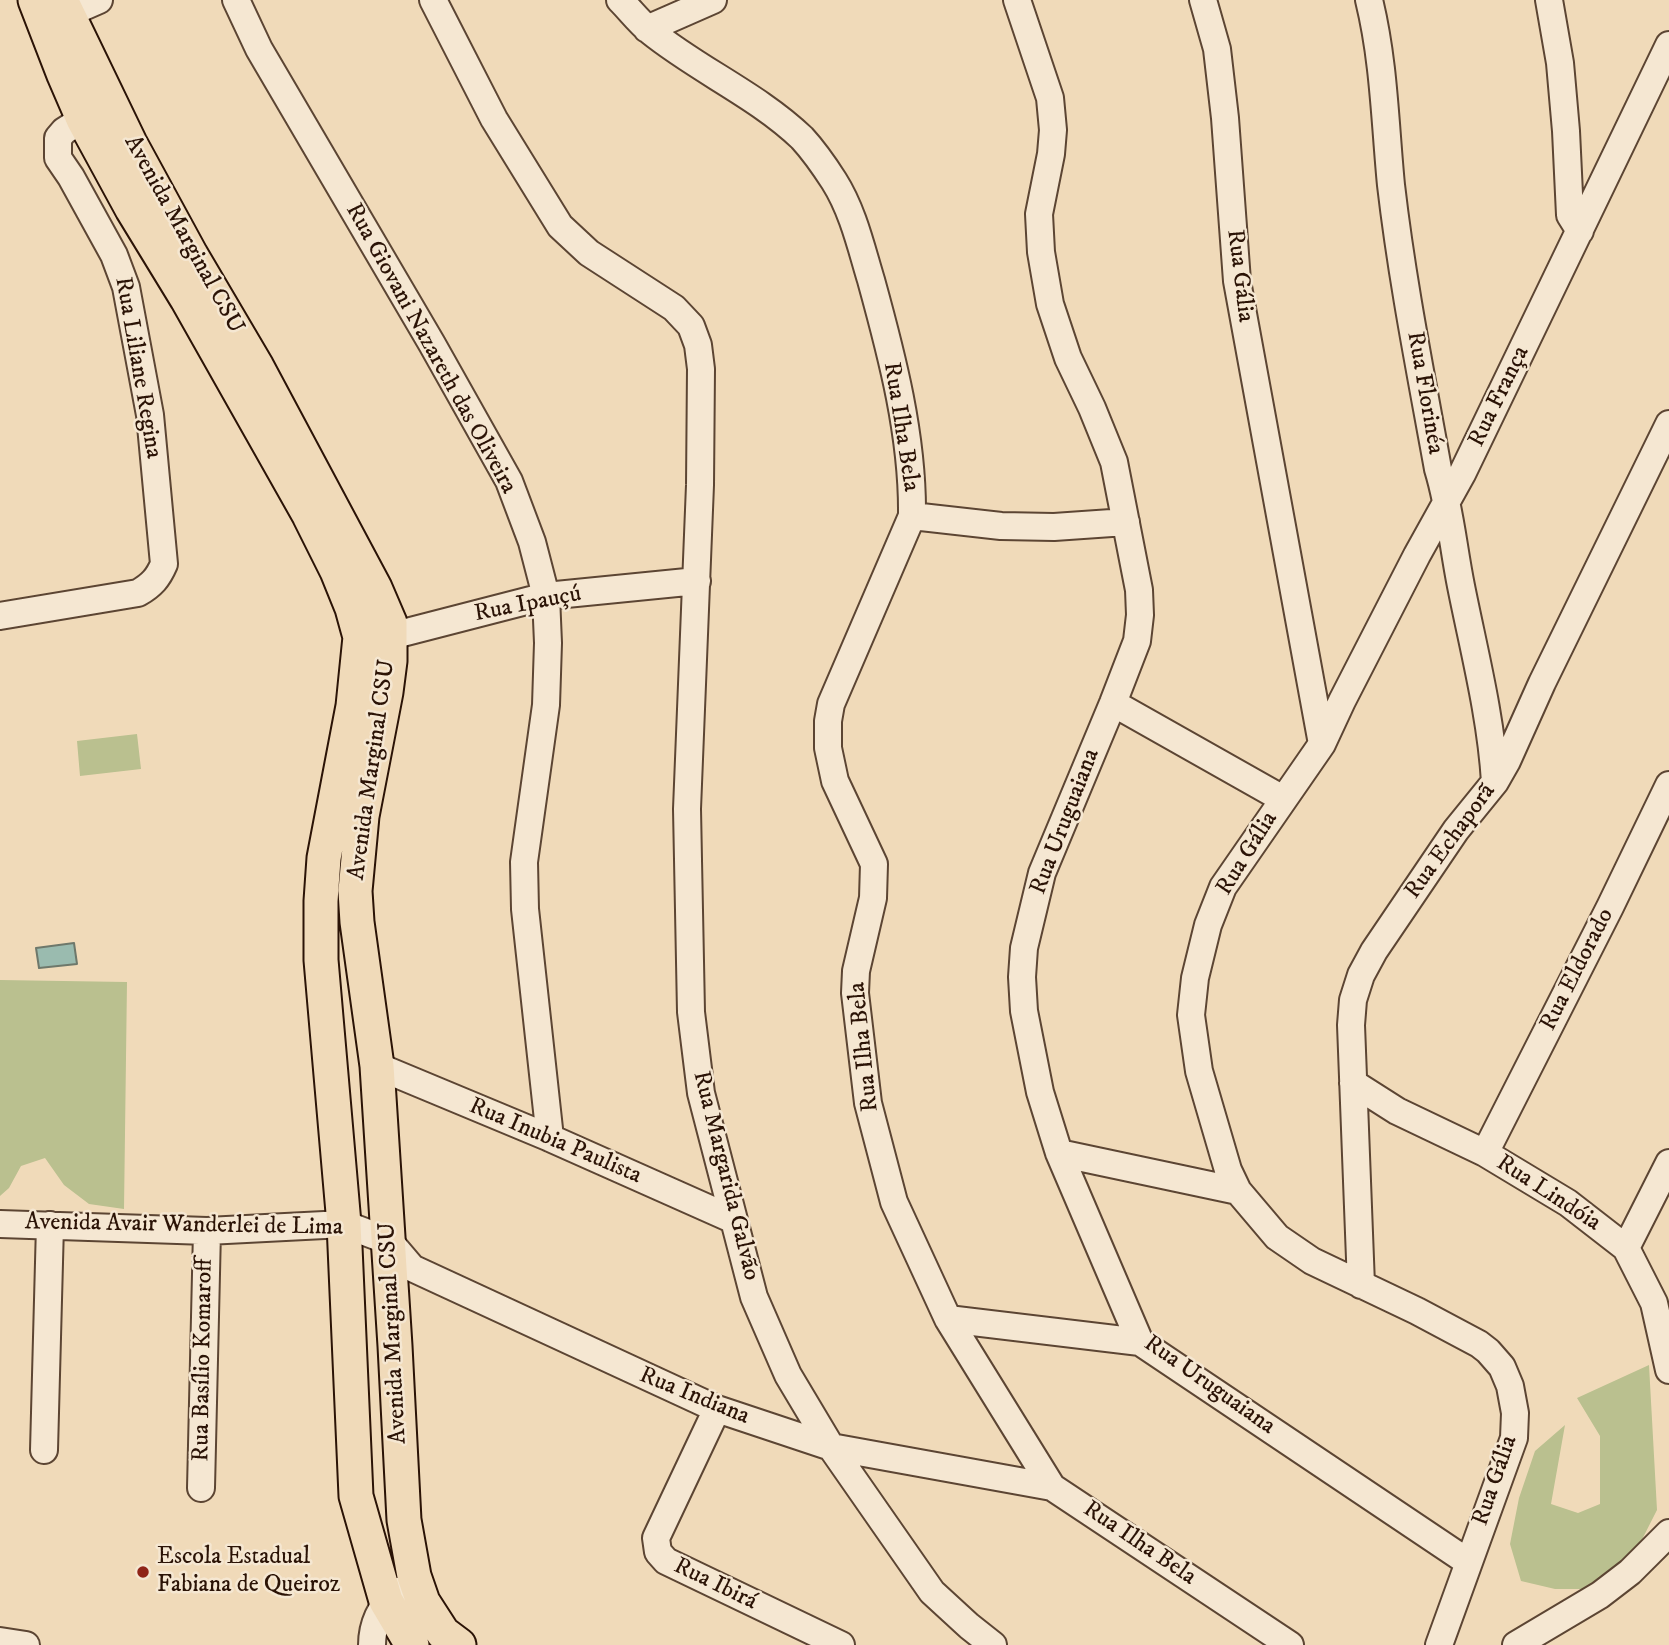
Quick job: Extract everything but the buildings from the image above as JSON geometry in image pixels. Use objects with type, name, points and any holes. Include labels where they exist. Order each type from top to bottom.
[{"type":"main road","name":"Avenida Marginal CSU","points":[[35,0],[83,119],[309,515],[352,608],[375,637],[386,692],[362,816],[355,891],[377,1066],[366,1232],[356,1496],[386,1601],[412,1645]]},
{"type":"main road","name":"Avenida Marginal CSU","points":[[64,7],[130,143],[191,255],[257,367],[386,609],[353,706],[330,825],[321,901],[321,960],[366,1232],[404,1520],[414,1576],[423,1602],[443,1633],[459,1645]]},
{"type":"street","points":[[64,7],[99,0]]},
{"type":"street","name":"Rua Giovani Nazareth das Oliveira","points":[[236,0],[259,49],[509,481],[532,542],[547,597],[548,643],[546,705],[524,862],[527,935],[550,1138]]},
{"type":"street","name":"Rua Margarida Galvão","points":[[433,0],[494,119],[559,226],[589,253],[674,308],[691,326],[698,345],[701,369],[698,545],[687,809],[691,1012],[701,1093],[754,1297],[788,1375],[831,1447],[932,1592],[993,1645]]},
{"type":"street","name":"Rua Ilha Bela","points":[[620,0],[647,29],[757,103],[802,139],[835,181],[856,227],[892,364],[909,459],[912,516],[831,704],[828,748],[835,781],[874,864],[873,898],[856,971],[855,993],[868,1103],[898,1212],[948,1319],[1052,1487],[1290,1645]]},
{"type":"street","points":[[647,29],[713,0]]},
{"type":"street","name":"Rua Uruguaiana","points":[[1017,0],[1050,98],[1053,130],[1051,154],[1039,214],[1041,252],[1050,304],[1068,358],[1114,462],[1139,590],[1140,615],[1137,641],[1042,873],[1024,948],[1021,977],[1024,1011],[1040,1092],[1059,1153],[1140,1342],[1468,1562]]},
{"type":"street","name":"Rua Gália","points":[[1203,0],[1217,49],[1237,281],[1322,744],[1223,887],[1208,925],[1195,978],[1191,1015],[1199,1071],[1224,1159],[1238,1191],[1277,1237],[1312,1261],[1479,1344],[1502,1367],[1510,1386],[1515,1413],[1514,1438],[1439,1645]]},
{"type":"street","name":"Rua Florinéa","points":[[1369,0],[1383,81],[1391,185],[1401,260],[1438,469],[1448,501],[1455,559],[1493,743],[1495,782]]},
{"type":"street","points":[[1549,0],[1561,76],[1570,215],[1580,232]]},
{"type":"street","name":"Rua França","points":[[1322,744],[1379,628],[1448,501],[1669,46]]},
{"type":"street","name":"Rua Liliane Regina","points":[[0,616],[138,593],[159,577],[164,564],[150,415],[126,287],[114,255],[58,158],[58,138],[83,119]]},
{"type":"street","name":"Rua Echaporã","points":[[1361,1285],[1351,1025],[1353,1000],[1361,975],[1374,951],[1456,830],[1495,782],[1669,424]]},
{"type":"street","points":[[912,516],[1002,526],[1054,527],[1126,522]]},
{"type":"street","name":"Rua Ipauçú","points":[[375,637],[547,597],[697,581]]},
{"type":"street","points":[[1113,704],[1283,799]]},
{"type":"street","name":"Rua Eldorado","points":[[1485,1153],[1669,785]]},
{"type":"street","name":"Rua Inubia Paulista","points":[[377,1066],[550,1138],[732,1219]]},
{"type":"street","name":"Rua Lindóia","points":[[1353,1083],[1397,1111],[1485,1153],[1568,1203],[1626,1248],[1654,1303],[1669,1370]]},
{"type":"street","points":[[1059,1153],[1238,1191]]},
{"type":"street","points":[[1626,1248],[1669,1163]]},
{"type":"street","name":"Avenida Avair Wanderlei de Lima","points":[[0,1224],[207,1231],[366,1232]]},
{"type":"street","points":[[44,1450],[50,1225]]},
{"type":"street","name":"Rua Basílio Komaroff","points":[[201,1488],[207,1231]]},
{"type":"street","name":"Rua Indiana","points":[[366,1232],[412,1268],[717,1409],[831,1447],[1052,1487]]},
{"type":"street","points":[[948,1319],[1140,1342]]},
{"type":"street","name":"Rua Ibirá","points":[[717,1409],[656,1538],[658,1552],[666,1561],[841,1645]]},
{"type":"street","points":[[1516,1645],[1600,1595],[1630,1572],[1669,1533]]},
{"type":"street","points":[[372,1645],[372,1635],[386,1601],[414,1576]]},
{"type":"street","points":[[0,1641],[26,1645]]},
{"type":"green space","points":[[137,734],[141,769],[80,776],[77,741]]},
{"type":"green space","points":[[0,980],[127,982],[124,1209],[89,1204],[64,1185],[45,1158],[21,1166],[9,1188],[0,1196]]},
{"type":"green space","points":[[1649,1365],[1657,1510],[1627,1569],[1588,1589],[1555,1589],[1521,1581],[1510,1544],[1519,1498],[1535,1451],[1565,1425],[1551,1504],[1578,1513],[1600,1504],[1600,1436],[1577,1398]]},
{"type":"water","points":[[74,943],[77,964],[39,968],[36,948]]},
{"type":"place","name":"Escola Estadual Fabiana de Queiroz","points":[[143,1572]]}]
